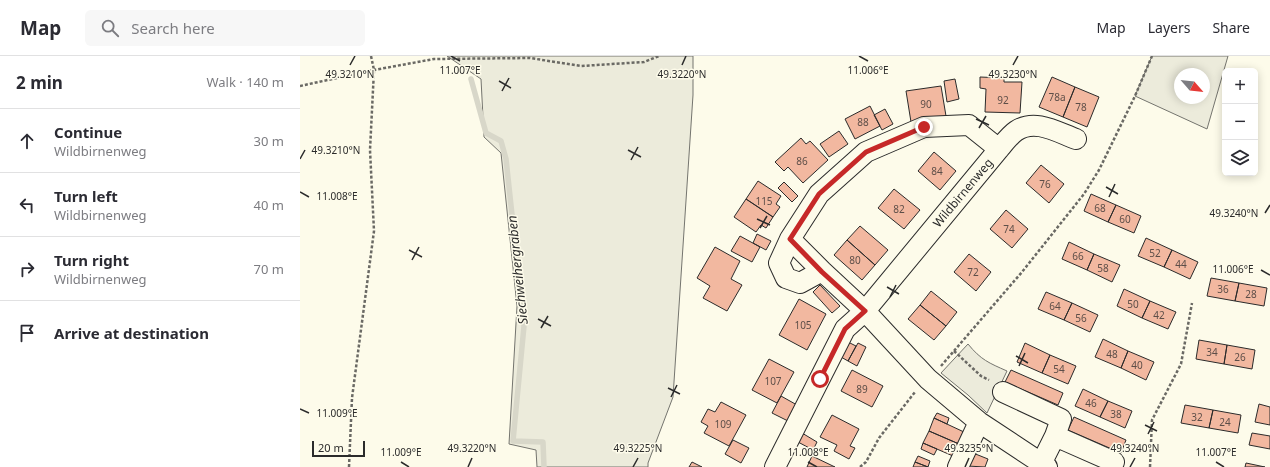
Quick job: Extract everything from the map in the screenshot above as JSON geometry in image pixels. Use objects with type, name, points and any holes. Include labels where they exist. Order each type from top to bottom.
[{"type":"street","name":"Wildbirnenweg","points":[[775,467],[845,329],[865,311],[999,149],[969,125],[924,127],[866,152],[819,194],[790,239],[779,263],[786,278],[800,283],[822,272]]},
{"type":"street","points":[[999,149],[1015,132],[1025,126],[1030,125],[1044,126],[1076,139]]},
{"type":"street","points":[[790,239],[822,272],[865,311],[928,379],[979,422],[1044,465],[1061,419],[1003,392]]},
{"type":"street","points":[[958,467],[979,422]]},
{"type":"street","points":[[1055,436],[1114,462]]},
{"type":"path","points":[[349,467],[352,398],[374,232],[370,150],[374,70],[371,56]]},
{"type":"path","points":[[300,86],[434,59],[530,58],[581,66],[644,62],[659,56]]},
{"type":"path","points":[[860,467],[866,462],[879,438],[912,394],[954,351],[1022,272],[1084,194],[1099,170],[1135,96],[1152,56]]},
{"type":"path","points":[[1150,467],[1152,420],[1181,364],[1192,303]]},
{"type":"path","points":[[954,351],[982,376],[1002,386],[1003,392]]},
{"type":"shaded area","points":[[447,56],[693,56],[693,95],[673,397],[648,463],[648,467],[537,467],[536,450],[509,444],[517,306],[501,153],[484,137],[481,79]]},
{"type":"shaded area","points":[[1152,56],[1228,56],[1225,68],[1222,68],[1222,77],[1207,129],[1135,96]]},
{"type":"shaded area","points":[[968,344],[977,354],[995,366],[1007,371],[987,413],[941,373]]},
{"type":"building","points":[[980,77],[1004,78],[1004,82],[1022,82],[1020,113],[985,112],[986,89],[980,88]]},
{"type":"building","points":[[1052,77],[1075,87],[1063,117],[1039,107]]},
{"type":"building","points":[[955,79],[959,99],[947,102],[944,81]]},
{"type":"building","points":[[941,86],[946,116],[911,122],[906,91]]},
{"type":"building","points":[[1075,87],[1099,97],[1087,127],[1063,117]]},
{"type":"building","points":[[870,106],[880,126],[855,139],[845,119]]},
{"type":"building","points":[[885,109],[893,124],[882,130],[874,115]]},
{"type":"building","points":[[839,131],[848,144],[829,157],[820,144]]},
{"type":"building","points":[[801,138],[806,144],[810,141],[828,160],[803,183],[788,167],[784,171],[775,162]]},
{"type":"building","points":[[934,152],[956,171],[940,190],[918,171]]},
{"type":"building","points":[[1041,165],[1064,184],[1049,203],[1026,183]]},
{"type":"building","points":[[758,181],[781,196],[776,204],[780,207],[773,217],[746,199]]},
{"type":"building","points":[[784,182],[798,196],[792,202],[778,188]]},
{"type":"building","points":[[894,189],[920,210],[904,229],[878,208]]},
{"type":"building","points":[[1091,194],[1116,205],[1108,222],[1084,211]]},
{"type":"building","points":[[746,199],[773,217],[766,228],[761,225],[756,232],[734,217]]},
{"type":"building","points":[[1116,205],[1141,216],[1134,233],[1108,222]]},
{"type":"building","points":[[1006,210],[1028,229],[1012,248],[990,229]]},
{"type":"building","points":[[860,226],[888,250],[875,265],[847,240]]},
{"type":"building","points":[[757,234],[771,241],[766,250],[753,243]]},
{"type":"building","points":[[740,236],[760,247],[752,262],[731,251]]},
{"type":"building","points":[[1146,238],[1172,250],[1164,267],[1138,256]]},
{"type":"building","points":[[847,240],[875,265],[862,280],[834,255]]},
{"type":"building","points":[[1069,242],[1094,254],[1087,270],[1062,259]]},
{"type":"building","points":[[715,247],[740,261],[731,279],[742,285],[727,311],[703,298],[710,286],[697,278]]},
{"type":"building","points":[[1172,250],[1198,262],[1190,279],[1164,267]]},
{"type":"building","points":[[969,254],[991,272],[976,291],[954,272]]},
{"type":"building","points":[[1094,254],[1120,265],[1112,282],[1087,270]]},
{"type":"building","points":[[1211,278],[1239,283],[1235,301],[1207,296]]},
{"type":"building","points":[[1239,283],[1267,288],[1264,306],[1235,301]]},
{"type":"building","points":[[820,285],[840,306],[832,313],[813,292]]},
{"type":"building","points":[[1124,289],[1150,301],[1142,318],[1117,306]]},
{"type":"building","points":[[931,291],[957,312],[946,326],[920,305]]},
{"type":"building","points":[[1046,292],[1072,303],[1064,320],[1038,309]]},
{"type":"building","points":[[799,299],[826,314],[807,350],[779,335]]},
{"type":"building","points":[[1150,301],[1176,312],[1168,329],[1142,318]]},
{"type":"building","points":[[1072,303],[1098,315],[1090,332],[1064,320]]},
{"type":"building","points":[[920,305],[946,326],[934,340],[908,319]]},
{"type":"building","points":[[1103,339],[1128,351],[1121,368],[1095,357]]},
{"type":"building","points":[[1199,340],[1227,345],[1224,364],[1196,359]]},
{"type":"building","points":[[848,342],[856,346],[848,361],[841,357]]},
{"type":"building","points":[[858,343],[866,347],[857,366],[848,361]]},
{"type":"building","points":[[1025,343],[1050,355],[1042,373],[1017,362]]},
{"type":"building","points":[[1227,345],[1255,350],[1252,369],[1224,364]]},
{"type":"building","points":[[1128,351],[1154,362],[1146,380],[1121,368]]},
{"type":"building","points":[[1050,355],[1076,366],[1068,384],[1042,373]]},
{"type":"building","points":[[769,359],[794,372],[777,403],[752,390]]},
{"type":"building","points":[[852,370],[883,386],[872,407],[841,391]]},
{"type":"building","points":[[1011,370],[1063,393],[1058,405],[1005,382]]},
{"type":"building","points":[[1083,389],[1108,401],[1100,417],[1075,406]]},
{"type":"building","points":[[781,396],[797,405],[788,421],[772,413]]},
{"type":"building","points":[[1108,401],[1132,411],[1125,428],[1100,417]]},
{"type":"building","points":[[721,402],[746,415],[729,446],[704,433],[708,426],[701,422],[708,409],[715,412]]},
{"type":"building","points":[[1259,404],[1270,407],[1270,425],[1255,422]]},
{"type":"building","points":[[1185,405],[1213,410],[1209,428],[1181,423]]},
{"type":"building","points":[[1213,410],[1241,415],[1238,433],[1209,428]]},
{"type":"building","points":[[937,413],[949,418],[947,424],[934,418]]},
{"type":"building","points":[[832,415],[859,429],[850,446],[855,448],[849,459],[834,451],[837,445],[820,437]]},
{"type":"building","points":[[1074,417],[1126,440],[1121,453],[1068,430]]},
{"type":"building","points":[[934,418],[964,432],[959,444],[929,431]]},
{"type":"building","points":[[929,431],[959,444],[953,456],[923,443]]},
{"type":"building","points":[[802,433],[817,442],[813,450],[798,442]]},
{"type":"building","points":[[1252,433],[1270,436],[1270,449],[1249,445]]},
{"type":"building","points":[[733,440],[749,448],[741,463],[725,454]]},
{"type":"building","points":[[923,443],[937,449],[934,455],[921,449]]},
{"type":"building","points":[[973,453],[988,459],[985,467],[967,466]]},
{"type":"building","points":[[812,456],[835,467],[807,467]]},
{"type":"building","points":[[918,456],[930,461],[928,467],[915,462]]},
{"type":"building","points":[[692,462],[702,467],[689,467]]},
{"type":"building","points":[[915,462],[928,467],[913,467]]},
{"type":"building","points":[[1246,463],[1265,467],[1245,467]]},
{"type":"waterway","name":"Siechweihergraben","points":[[471,79],[486,133],[501,141],[506,159],[524,326],[513,441],[543,442],[544,467]]},
{"type":"route","points":[[820,379],[845,329],[865,311],[822,272],[790,239],[819,194],[866,152],[924,127]]}]
